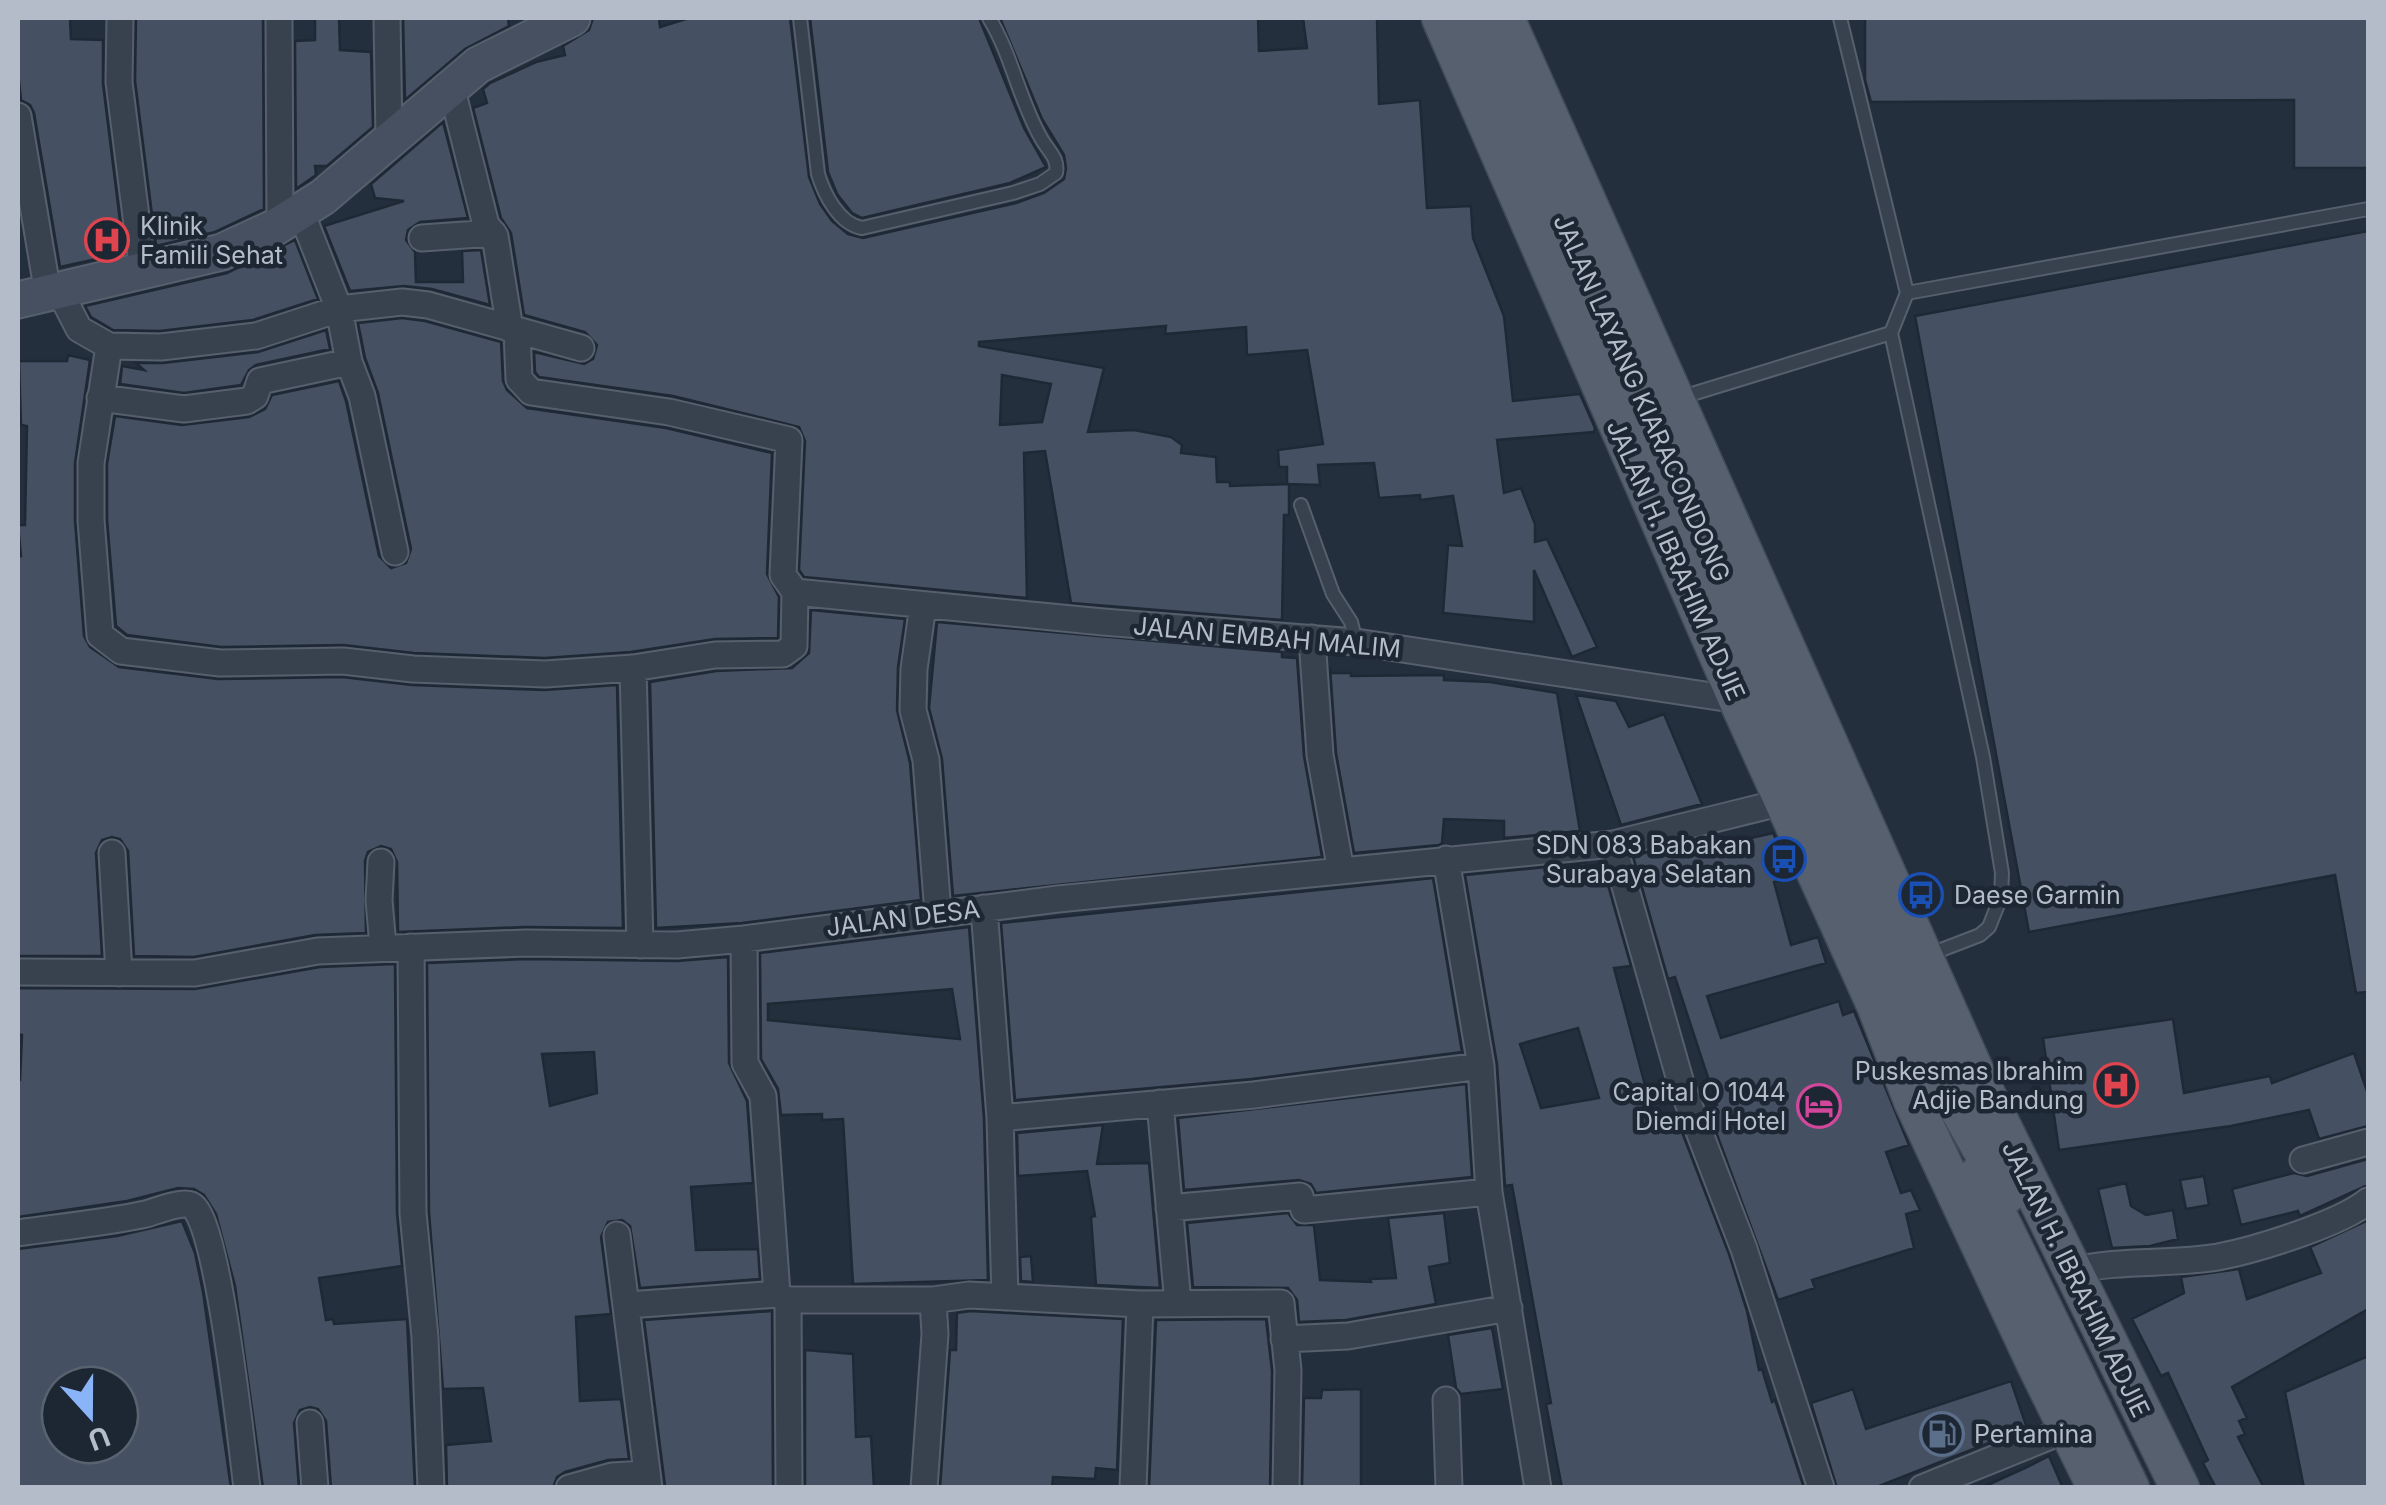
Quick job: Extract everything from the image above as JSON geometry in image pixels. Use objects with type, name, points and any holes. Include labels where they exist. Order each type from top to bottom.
[{"type":"main road","name":"JALAN H. IBRAHIM ADJIE","points":[[1441,18],[1738,700],[1796,779]]},
{"type":"main road","name":"JALAN LAYANG KIARACONDONG","points":[[1476,18],[1796,779],[1825,891],[1893,968]]},
{"type":"main road","points":[[1504,18],[1886,870],[1893,968]]},
{"type":"main road","name":"JALAN LAYANG KIARACONDONG","points":[[1796,779],[1886,870]]},
{"type":"main road","points":[[1796,779],[1893,968],[1945,1087],[2068,1429],[2098,1488]]},
{"type":"main road","name":"JALAN H. IBRAHIM ADJIE","points":[[1945,1087],[2130,1488]]},
{"type":"main road","name":"JALAN H. IBRAHIM ADJIE","points":[[1945,1087],[2072,1271],[2180,1488]]},
{"type":"main road","name":"JALAN H. IBRAHIM ADJIE","points":[[1992,1184],[2152,1488]]},
{"type":"street","points":[[120,18],[118,82],[143,272]]},
{"type":"street","points":[[279,18],[290,218],[338,309],[349,362],[362,396],[395,552]]},
{"type":"street","points":[[387,18],[389,138]]},
{"type":"street","points":[[42,295],[222,252],[290,218],[323,197],[478,64],[572,18]]},
{"type":"street","points":[[108,346],[90,462],[90,520],[100,635],[121,652],[220,664],[343,662],[545,674],[632,668],[716,655],[783,654],[794,646],[795,592],[783,574],[789,440],[669,412],[531,392],[519,379],[493,233],[486,225],[451,86]]},
{"type":"street","points":[[18,116],[42,295],[79,330],[108,346],[161,347],[256,336],[338,309],[402,302],[581,348]]},
{"type":"street","points":[[422,238],[493,233]]},
{"type":"street","points":[[100,398],[184,410],[248,401],[266,378],[349,362]]},
{"type":"street","name":"JALAN EMBAH MALIM","points":[[795,592],[1356,642],[1738,700]]},
{"type":"street","points":[[923,605],[913,710],[926,760],[938,913]]},
{"type":"street","points":[[1312,638],[1320,755],[1342,871]]},
{"type":"street","points":[[632,668],[640,944]]},
{"type":"street","name":"JALAN DESA","points":[[18,972],[195,973],[318,951],[526,942],[677,945],[744,939],[938,913],[1612,844],[1796,779]]},
{"type":"street","points":[[1612,844],[1682,1087],[1744,1249],[1820,1488]]},
{"type":"street","points":[[112,853],[119,974]]},
{"type":"street","points":[[1446,859],[1481,1066],[1489,1192],[1538,1488]]},
{"type":"street","points":[[380,862],[383,947]]},
{"type":"street","points":[[984,908],[1000,1118],[1006,1296]]},
{"type":"street","points":[[744,939],[745,1063],[763,1096],[782,1297],[789,1488]]},
{"type":"street","points":[[411,946],[413,1213],[425,1337],[431,1488]]},
{"type":"street","points":[[1000,1118],[1254,1095],[1481,1066]]},
{"type":"street","points":[[1160,1103],[1178,1304]]},
{"type":"street","points":[[2302,1160],[2368,1142]]},
{"type":"street","points":[[1169,1208],[1300,1196],[1304,1210],[1489,1192]]},
{"type":"street","points":[[2072,1271],[2097,1265],[2218,1256],[2327,1224],[2368,1201]]},
{"type":"street","points":[[18,1233],[143,1215],[186,1204],[194,1207],[216,1272],[231,1354],[247,1488]]},
{"type":"street","points":[[568,1488],[612,1476],[648,1481],[617,1235]]},
{"type":"street","points":[[628,1306],[782,1297],[933,1300],[969,1295],[1140,1304],[1280,1303],[1288,1370],[1286,1488]]},
{"type":"street","points":[[924,1488],[935,1334],[933,1300]]},
{"type":"street","points":[[1132,1488],[1140,1304]]},
{"type":"street","points":[[1284,1339],[1348,1336],[1509,1308]]},
{"type":"street","points":[[1446,1400],[1449,1488]]},
{"type":"street","points":[[310,1423],[315,1488]]},
{"type":"street","points":[[1922,1488],[2068,1429]]},
{"type":"lane","points":[[800,18],[818,174],[823,190],[846,222],[862,228],[1029,189],[1056,173],[1056,161],[1034,125],[1008,55],[989,18]]},
{"type":"lane","points":[[1840,18],[1906,293],[1892,333],[1983,758],[2002,873],[2001,897],[1989,927],[1893,968]]},
{"type":"lane","points":[[1906,293],[2368,209]]},
{"type":"lane","points":[[1673,400],[1892,333]]},
{"type":"lane","points":[[1302,505],[1333,594],[1350,622],[1356,642]]},
{"type":"building","points":[[18,18],[70,18],[71,39],[103,40],[103,84],[124,253],[60,267],[34,113],[21,100]]},
{"type":"building","points":[[136,18],[263,18],[264,209],[215,232],[156,246],[135,81]]},
{"type":"building","points":[[315,18],[339,18],[340,50],[371,52],[373,127],[327,166],[315,166],[316,175],[296,189],[295,41],[315,40]]},
{"type":"building","points":[[403,18],[508,18],[509,26],[465,49],[405,100]]},
{"type":"building","points":[[593,18],[659,18],[660,27],[689,18],[790,18],[809,177],[832,221],[848,234],[863,238],[1016,203],[1044,193],[1064,179],[1064,155],[1042,119],[1000,18],[1258,18],[1259,51],[1307,48],[1303,18],[1377,18],[1379,104],[1420,100],[1427,208],[1471,206],[1473,238],[1504,316],[1513,401],[1580,394],[1595,428],[1594,432],[1497,440],[1504,493],[1521,488],[1535,524],[1535,542],[1547,539],[1597,647],[1572,657],[1534,570],[1534,622],[1443,613],[1448,545],[1462,546],[1453,496],[1420,500],[1420,495],[1379,498],[1374,463],[1318,465],[1320,485],[1289,484],[1289,515],[1284,515],[1282,620],[1071,603],[1045,451],[1024,453],[1027,598],[804,577],[799,570],[805,441],[799,427],[673,396],[539,377],[535,372],[534,352],[584,364],[593,359],[597,345],[585,332],[524,315],[511,233],[501,218],[473,108],[487,103],[483,89],[490,83],[536,62],[565,55],[563,46],[589,30]],"holes":[[[1166,326],[1165,334],[1246,327],[1247,355],[1307,350],[1323,444],[1278,450],[1279,467],[1287,467],[1288,484],[1230,486],[1230,482],[1217,482],[1216,457],[1181,453],[1182,445],[1171,437],[1134,430],[1088,432],[1104,368],[979,346],[979,342]],[[1002,375],[1051,384],[1042,422],[1000,425]]]},
{"type":"building","points":[[810,18],[979,18],[1024,128],[1046,167],[1010,183],[862,218],[852,213],[837,194],[828,172]]},
{"type":"building","points":[[1865,18],[2368,18],[2368,168],[2294,168],[2294,100],[1871,102],[1865,80]]},
{"type":"building","points":[[443,122],[468,218],[420,222],[408,230],[406,240],[415,252],[416,282],[463,282],[462,251],[481,250],[490,305],[432,289],[404,286],[350,291],[324,226],[404,201],[375,198],[371,184]]},
{"type":"building","points":[[2368,231],[2368,992],[2356,993],[2335,875],[2029,932],[1915,316]]},
{"type":"building","points":[[295,240],[318,299],[253,320],[160,331],[113,330],[91,317],[85,306],[227,273]]},
{"type":"building","points":[[402,318],[501,342],[503,381],[527,408],[666,428],[772,453],[767,574],[779,597],[778,638],[715,639],[631,652],[545,658],[414,653],[343,645],[221,647],[127,635],[116,626],[107,519],[107,464],[115,416],[182,425],[249,417],[265,409],[272,395],[339,381],[379,556],[391,568],[406,563],[411,549],[378,393],[358,323]]},
{"type":"building","points":[[326,330],[330,349],[256,365],[241,385],[184,393],[120,384],[122,366],[144,370],[136,363],[258,352]]},
{"type":"building","points":[[68,355],[90,360],[75,463],[75,521],[84,636],[90,647],[119,667],[218,679],[342,677],[412,685],[544,690],[617,685],[623,928],[398,932],[397,862],[391,849],[381,846],[368,852],[365,861],[366,933],[315,935],[194,957],[134,956],[128,851],[120,839],[112,837],[102,840],[96,853],[102,956],[18,956],[18,525],[25,525],[27,426],[21,425],[19,361],[67,361]]},
{"type":"building","points":[[811,610],[905,619],[897,710],[910,763],[921,900],[742,923],[656,928],[650,682],[716,671],[792,668],[809,653]]},
{"type":"building","points":[[937,622],[1282,652],[1282,657],[1297,658],[1304,756],[1322,857],[953,896],[942,759],[929,708]]},
{"type":"building","points":[[1330,667],[1331,673],[1351,676],[1444,675],[1444,680],[1490,682],[1557,693],[1580,831],[1504,838],[1504,821],[1444,819],[1439,845],[1354,853],[1336,753]]},
{"type":"building","points":[[1576,695],[1616,701],[1629,727],[1664,714],[1702,804],[1621,825]]},
{"type":"building","points":[[1773,833],[1794,878],[1774,882],[1791,945],[1818,937],[1826,963],[1707,996],[1721,1038],[1839,1001],[1843,1015],[1854,1011],[1909,1145],[1886,1152],[1901,1193],[1911,1190],[1920,1210],[1906,1214],[1914,1248],[1812,1280],[1815,1288],[1778,1300],[1708,1110],[1717,1105],[1675,977],[1668,979],[1633,856],[1700,839],[1704,851],[1752,842],[1751,838]]},
{"type":"building","points":[[1602,864],[1631,966],[1614,968],[1654,1119],[1669,1116],[1672,1132],[1680,1127],[1729,1254],[1747,1311],[1759,1370],[1762,1369],[1772,1402],[1775,1400],[1804,1488],[1562,1488],[1512,1185],[1505,1186],[1497,1064],[1465,875]],"holes":[[[1578,1028],[1599,1098],[1541,1108],[1520,1044]]]},
{"type":"building","points":[[1433,878],[1462,1052],[1252,1079],[1015,1100],[1001,923]]},
{"type":"building","points":[[969,927],[984,1119],[988,1280],[853,1284],[843,1119],[822,1120],[822,1114],[781,1115],[778,1089],[761,1059],[760,953]],"holes":[[[952,989],[960,1039],[768,1020],[768,1004]]]},
{"type":"building","points":[[728,957],[729,1063],[747,1101],[753,1183],[691,1187],[696,1250],[758,1249],[760,1279],[640,1288],[630,1226],[622,1220],[608,1222],[601,1237],[611,1314],[576,1317],[580,1401],[621,1399],[629,1459],[608,1460],[565,1472],[557,1477],[553,1488],[447,1488],[446,1445],[491,1441],[483,1388],[443,1389],[429,1212],[427,963],[526,959],[677,961]],"holes":[[[594,1052],[597,1093],[550,1106],[542,1054]]]},
{"type":"building","points":[[395,964],[397,1213],[402,1266],[319,1278],[326,1320],[333,1319],[334,1324],[407,1319],[415,1488],[331,1488],[326,1421],[318,1409],[310,1407],[300,1410],[294,1423],[299,1488],[263,1488],[235,1286],[216,1214],[204,1195],[194,1189],[178,1188],[127,1201],[18,1217],[18,1080],[22,1035],[18,1034],[18,988],[195,989],[320,967]]},
{"type":"building","name":"Puskesmas Ibrahim Adjie Bandung","points":[[2173,1019],[2184,1093],[2270,1076],[2272,1083],[2354,1053],[2368,1094],[2368,1126],[2319,1139],[2309,1110],[2231,1126],[2059,1150],[2043,1038]]},
{"type":"building","points":[[1466,1084],[1472,1177],[1316,1193],[1311,1184],[1299,1180],[1184,1190],[1178,1118]]},
{"type":"building","points":[[1103,1125],[1097,1164],[1149,1163],[1160,1288],[1096,1285],[1091,1217],[1095,1216],[1087,1171],[1018,1176],[1017,1133]]},
{"type":"building","points":[[2368,1159],[2368,1185],[2300,1216],[2298,1211],[2241,1225],[2232,1189],[2294,1173],[2307,1176]]},
{"type":"building","points":[[2204,1176],[2209,1205],[2186,1209],[2180,1180]]},
{"type":"building","points":[[2126,1183],[2131,1206],[2146,1215],[2173,1210],[2178,1239],[2150,1246],[2112,1248],[2098,1189]]},
{"type":"building","points":[[1288,1213],[1297,1225],[1314,1225],[1320,1280],[1371,1282],[1370,1279],[1396,1278],[1388,1218],[1444,1213],[1450,1263],[1429,1267],[1436,1304],[1346,1320],[1299,1322],[1297,1300],[1288,1288],[1193,1287],[1187,1223]]},
{"type":"building","points":[[2368,1220],[2368,1309],[2232,1387],[2247,1418],[2239,1421],[2245,1434],[2238,1437],[2264,1488],[2216,1488],[2203,1463],[2208,1460],[2168,1373],[2161,1376],[2132,1319],[2184,1293],[2181,1277],[2239,1269],[2247,1299],[2321,1273],[2310,1247]]},
{"type":"building","points":[[182,1221],[195,1253],[203,1292],[231,1488],[18,1488],[18,1249],[117,1236]]},
{"type":"building","points":[[1031,1256],[1033,1282],[1021,1281],[1020,1257]]},
{"type":"building","points":[[772,1311],[773,1488],[665,1486],[644,1320]]},
{"type":"building","points":[[957,1313],[1123,1319],[1117,1470],[1096,1468],[1095,1479],[1053,1477],[1052,1488],[940,1488],[950,1350],[956,1350]]},
{"type":"building","points":[[1266,1319],[1272,1371],[1270,1488],[1149,1488],[1156,1320]]},
{"type":"building","points":[[1492,1328],[1503,1389],[1461,1394],[1456,1388],[1448,1335]]},
{"type":"building","points":[[805,1350],[853,1354],[856,1437],[871,1436],[874,1488],[805,1488]]},
{"type":"building","points":[[2368,1356],[2368,1488],[2304,1488],[2285,1392]]},
{"type":"building","points":[[2011,1381],[2027,1428],[1874,1488],[1837,1488],[1811,1403],[1853,1389],[1866,1429]]},
{"type":"building","points":[[1361,1389],[1361,1488],[1302,1488],[1304,1398],[1321,1398],[1322,1390]]},
{"type":"building","points":[[2049,1456],[2063,1488],[1981,1488],[2027,1467]]},
{"type":"place","name":"Klinik Famili Sehat","points":[[107,240]]},
{"type":"place","name":"SDN 083 Babakan Surabaya Selatan","points":[[1784,859]]},
{"type":"place","name":"Daese Garmin","points":[[1921,895]]},
{"type":"place","name":"Puskesmas Ibrahim Adjie Bandung","points":[[2116,1085]]},
{"type":"place","name":"Capital O 1044 Diemdi Hotel","points":[[1819,1106]]},
{"type":"place","name":"Pertamina","points":[[1942,1434]]}]
